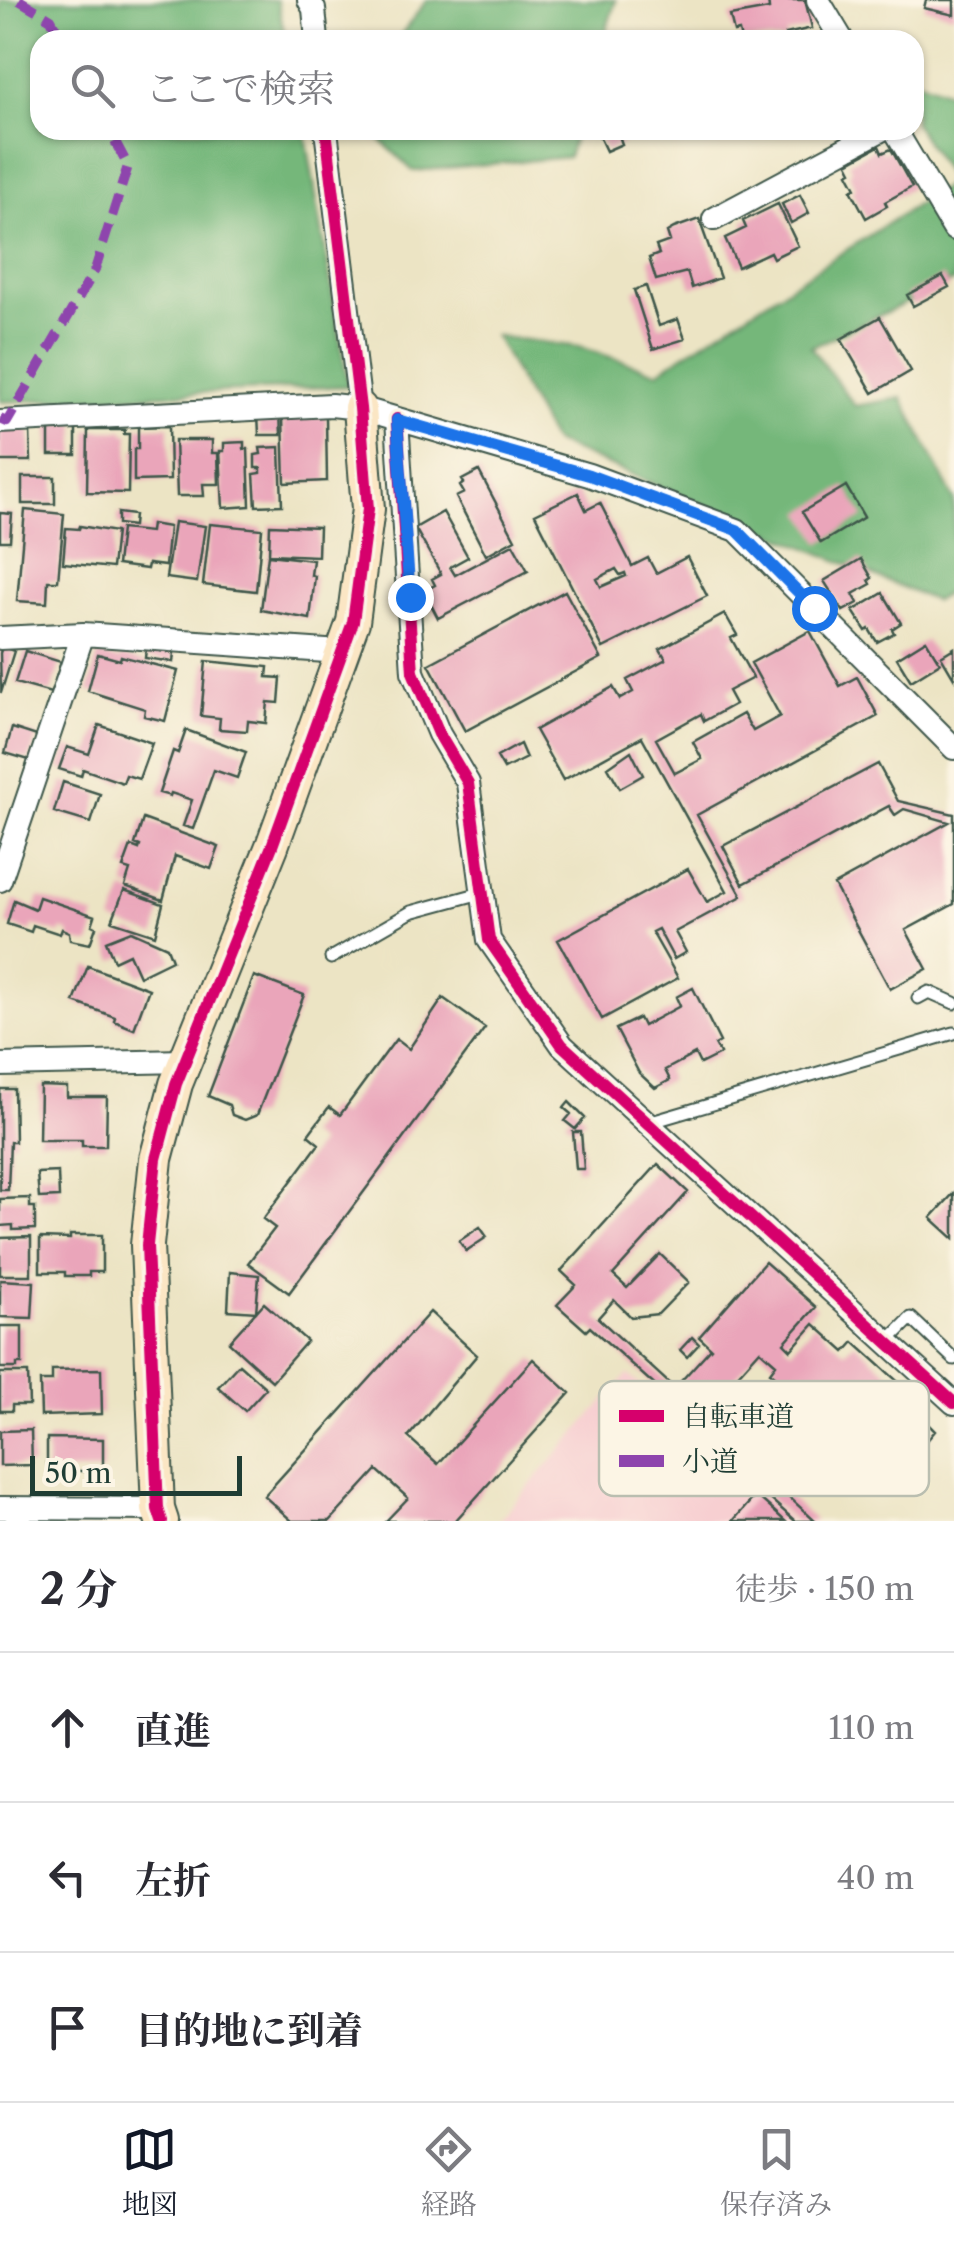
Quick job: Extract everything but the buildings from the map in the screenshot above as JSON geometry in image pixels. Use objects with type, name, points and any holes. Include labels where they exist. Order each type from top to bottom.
[{"type":"street","points":[[309,0],[316,30]]},
{"type":"street","points":[[818,0],[836,30]]},
{"type":"street","points":[[0,1508],[161,1517],[147,1245],[156,1159],[185,1061],[272,846],[353,622],[368,509],[360,408],[327,140]]},
{"type":"street","points":[[714,219],[861,140]]},
{"type":"street","points":[[901,140],[954,229]]},
{"type":"street","points":[[0,422],[332,405],[360,408],[589,475],[737,530],[954,748]]},
{"type":"street","points":[[397,420],[413,672],[439,734],[468,783],[489,940],[562,1044],[954,1403]]},
{"type":"street","points":[[0,638],[83,634],[341,652]]},
{"type":"street","points":[[0,880],[83,634]]},
{"type":"street","points":[[0,1065],[185,1061]]},
{"type":"lane","points":[[330,958],[411,912],[481,893]]},
{"type":"lane","points":[[918,998],[929,992],[954,1003]]},
{"type":"lane","points":[[648,1123],[954,1032]]},
{"type":"lane","points":[[887,1342],[911,1318],[954,1359]]},
{"type":"shaded area","points":[[599,1407],[599,1496],[764,1496],[792,1521],[498,1521]]},
{"type":"green space","points":[[0,0],[277,0],[284,30],[30,30],[30,140],[307,140],[348,386],[0,402]]},
{"type":"green space","points":[[427,0],[616,0],[606,30],[404,30]]},
{"type":"green space","points":[[924,83],[954,94],[954,281],[811,347],[855,406],[902,398],[954,500],[954,588],[935,601],[553,442],[495,336],[579,347],[657,372],[952,182],[924,139]]},
{"type":"green space","points":[[380,140],[573,140],[568,157],[413,171]]},
{"type":"marked path","points":[[19,0],[51,19],[57,30]]},
{"type":"marked path","points":[[0,419],[7,422],[95,270],[128,166],[114,140]]},
{"type":"cycle path","points":[[162,1521],[158,1509],[147,1245],[156,1159],[176,1084],[272,846],[353,622],[368,509],[360,408],[327,140]]},
{"type":"cycle path","points":[[397,419],[413,672],[439,734],[468,783],[489,940],[562,1045],[954,1403]]},
{"type":"route","points":[[410,597],[397,420],[589,475],[737,530],[814,608]]}]
